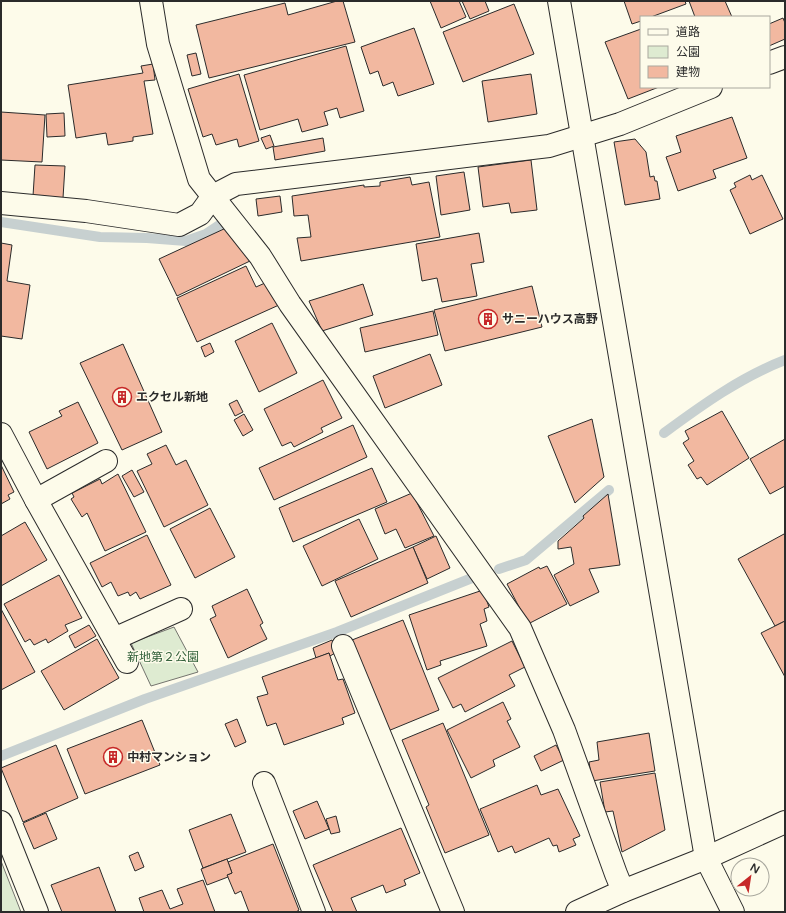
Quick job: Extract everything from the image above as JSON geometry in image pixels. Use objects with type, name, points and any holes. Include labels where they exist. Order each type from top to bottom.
[{"type":"street","points":[[151,1],[158,44],[199,179],[214,196],[260,256],[290,304],[520,628],[564,730],[616,874],[624,891]]},
{"type":"street","points":[[559,1],[706,858],[733,912]]},
{"type":"street","points":[[770,63],[785,57]]},
{"type":"street","points":[[1,203],[86,212],[179,225],[200,214],[214,196],[236,184],[549,146],[620,124],[708,88]]},
{"type":"street","points":[[1,434],[36,500],[127,662]]},
{"type":"street","points":[[36,500],[106,461]]},
{"type":"street","points":[[114,639],[181,609]]},
{"type":"street","points":[[343,646],[453,912]]},
{"type":"street","points":[[264,783],[314,912]]},
{"type":"street","points":[[1,822],[38,912]]},
{"type":"street","points":[[577,912],[624,891],[706,858],[785,822]]},
{"type":"green space","name":"新地第２公園","points":[[174,627],[198,672],[151,686],[131,643]]},
{"type":"green space","points":[[1,861],[21,912],[1,912]]},
{"type":"building","points":[[337,1],[343,1],[355,42],[209,78],[196,25],[285,3],[288,15]]},
{"type":"building","points":[[430,1],[459,1],[466,17],[441,28]]},
{"type":"building","points":[[462,1],[485,1],[489,11],[470,19]]},
{"type":"building","points":[[624,1],[685,1],[686,4],[654,16],[640,16],[640,21],[632,24]]},
{"type":"building","points":[[689,1],[725,1],[732,16],[695,16]]},
{"type":"building","points":[[514,4],[534,54],[463,82],[443,32]]},
{"type":"building","points":[[783,18],[785,23],[785,39],[770,46],[770,24]]},
{"type":"building","points":[[414,28],[434,84],[398,96],[393,82],[383,86],[378,71],[370,74],[361,47]]},
{"type":"building","points":[[640,29],[640,88],[656,88],[628,99],[605,42]]},
{"type":"building","points":[[346,46],[364,111],[340,118],[337,108],[324,112],[328,125],[302,132],[298,119],[260,130],[244,75]]},
{"type":"building","points":[[196,53],[201,74],[192,76],[187,55]]},
{"type":"building","points":[[153,64],[155,80],[144,81],[153,134],[133,137],[133,141],[108,145],[106,133],[76,138],[68,85],[143,73],[141,66]]},
{"type":"building","points":[[239,74],[259,141],[239,147],[237,139],[216,145],[212,134],[203,137],[188,89]]},
{"type":"building","points":[[531,74],[537,114],[488,122],[482,81]]},
{"type":"building","points":[[1,112],[45,115],[42,162],[1,160]]},
{"type":"building","points":[[64,113],[65,136],[47,137],[46,114]]},
{"type":"building","points":[[732,117],[747,158],[713,170],[716,178],[678,191],[666,157],[681,152],[676,136]]},
{"type":"building","points":[[270,135],[274,146],[266,149],[261,138]]},
{"type":"building","points":[[323,138],[325,151],[275,160],[273,147]]},
{"type":"building","points":[[635,139],[646,152],[650,177],[654,176],[655,181],[657,181],[660,199],[625,205],[614,142]]},
{"type":"building","points":[[531,160],[537,210],[511,213],[509,203],[483,207],[478,167]]},
{"type":"building","points":[[35,165],[65,166],[63,198],[33,196]]},
{"type":"building","points":[[464,172],[470,210],[441,215],[436,176]]},
{"type":"building","points":[[750,175],[752,180],[762,175],[783,219],[750,234],[730,190],[736,187],[734,183]]},
{"type":"building","points":[[410,177],[412,185],[429,182],[440,237],[301,261],[297,238],[311,237],[308,215],[294,216],[292,196],[364,185],[364,187],[380,186],[380,182]]},
{"type":"building","points":[[280,196],[282,212],[258,216],[256,199]]},
{"type":"building","points":[[226,228],[250,261],[177,296],[159,259]]},
{"type":"building","points":[[479,233],[484,262],[471,264],[477,296],[442,302],[437,278],[422,281],[416,244]]},
{"type":"building","points":[[1,243],[12,245],[7,281],[30,285],[22,339],[1,336]]},
{"type":"building","points":[[246,266],[256,287],[265,283],[279,305],[197,342],[177,298]]},
{"type":"building","points":[[363,284],[373,315],[322,331],[309,301]]},
{"type":"building","name":"サニーハウス高野","points":[[532,286],[542,327],[445,351],[434,310]]},
{"type":"building","points":[[433,311],[438,335],[365,352],[360,328]]},
{"type":"building","points":[[272,323],[297,373],[259,392],[235,341]]},
{"type":"building","points":[[210,343],[214,352],[205,357],[201,347]]},
{"type":"building","name":"エクセル新地","points":[[123,344],[162,432],[122,450],[80,363]]},
{"type":"building","points":[[430,354],[442,385],[385,408],[373,376]]},
{"type":"building","points":[[323,380],[342,418],[321,428],[323,432],[294,447],[291,442],[282,446],[264,409]]},
{"type":"building","points":[[237,400],[243,412],[235,416],[229,404]]},
{"type":"building","points":[[78,402],[98,443],[47,469],[29,432],[62,416],[59,411]]},
{"type":"building","points":[[722,411],[749,458],[707,485],[701,477],[697,479],[688,465],[694,461],[683,443],[689,439],[685,431]]},
{"type":"building","points":[[244,414],[253,430],[243,436],[234,420]]},
{"type":"building","points":[[592,419],[604,477],[575,503],[548,436]]},
{"type":"building","points":[[353,425],[367,457],[274,500],[259,468]]},
{"type":"building","points":[[785,439],[785,486],[770,494],[750,459]]},
{"type":"building","points":[[166,445],[176,465],[186,460],[208,505],[164,527],[137,471],[152,464],[147,454]]},
{"type":"building","points":[[1,465],[14,492],[8,495],[10,499],[1,504]]},
{"type":"building","points":[[372,468],[387,502],[293,542],[279,508]]},
{"type":"building","points":[[132,470],[144,492],[134,497],[122,476]]},
{"type":"building","points":[[118,474],[146,532],[105,551],[87,513],[82,517],[71,499],[74,497],[72,493],[100,479],[102,484]]},
{"type":"building","points":[[412,493],[434,536],[405,548],[396,529],[385,534],[375,509]]},
{"type":"building","points":[[608,494],[620,565],[589,569],[599,592],[570,606],[554,575],[574,564],[571,547],[558,549],[558,541]]},
{"type":"building","points":[[210,508],[235,557],[195,578],[170,529]]},
{"type":"building","points":[[359,519],[378,559],[322,586],[303,546]]},
{"type":"building","points":[[25,522],[47,560],[1,586],[1,536]]},
{"type":"building","points":[[784,534],[785,621],[775,626],[738,559]]},
{"type":"building","points":[[147,535],[171,585],[140,599],[136,592],[130,596],[128,592],[118,596],[111,582],[102,587],[90,563]]},
{"type":"building","points":[[436,536],[450,568],[427,579],[413,547]]},
{"type":"building","points":[[413,547],[428,583],[351,617],[335,581]]},
{"type":"building","points":[[547,566],[567,604],[528,624],[507,584],[539,567],[540,569]]},
{"type":"building","points":[[59,575],[82,618],[65,625],[68,631],[48,643],[46,639],[34,645],[30,639],[25,642],[4,604]]},
{"type":"building","points":[[247,589],[263,623],[260,625],[267,639],[228,658],[210,619],[216,616],[212,606]]},
{"type":"building","points":[[483,590],[489,607],[484,609],[487,621],[480,624],[487,646],[440,661],[441,665],[427,670],[409,615]]},
{"type":"building","points":[[1,609],[35,672],[1,690]]},
{"type":"building","points":[[403,620],[439,710],[388,731],[352,640]]},
{"type":"building","points":[[785,621],[785,677],[761,633]]},
{"type":"building","points":[[89,625],[96,636],[75,648],[69,636]]},
{"type":"building","points":[[97,639],[119,678],[64,710],[41,671]]},
{"type":"building","points":[[332,640],[337,652],[330,656],[329,653],[316,658],[313,648]]},
{"type":"building","points":[[512,641],[525,667],[509,675],[515,686],[465,712],[461,704],[453,708],[438,678]]},
{"type":"building","points":[[329,653],[338,680],[343,679],[355,713],[342,718],[344,724],[284,745],[276,723],[267,726],[257,697],[268,694],[262,677]]},
{"type":"building","points":[[503,702],[511,719],[507,721],[520,747],[493,760],[495,766],[471,778],[447,730]]},
{"type":"building","points":[[237,719],[246,742],[235,747],[225,724]]},
{"type":"building","name":"中村マンション","points":[[142,720],[160,765],[85,794],[67,749]]},
{"type":"building","points":[[443,723],[489,835],[445,853],[426,807],[429,805],[402,740]]},
{"type":"building","points":[[649,733],[655,771],[592,781],[589,762],[599,760],[597,742]]},
{"type":"building","points":[[56,745],[78,798],[23,822],[1,768]]},
{"type":"building","points":[[556,745],[564,760],[541,771],[534,756]]},
{"type":"building","points":[[655,773],[665,830],[622,852],[613,811],[605,812],[600,782]]},
{"type":"building","points":[[537,785],[541,795],[558,789],[580,836],[573,839],[576,845],[559,852],[557,845],[553,846],[549,838],[515,853],[512,846],[498,852],[480,809]]},
{"type":"building","points":[[317,801],[329,829],[305,839],[293,811]]},
{"type":"building","points":[[46,813],[57,839],[34,849],[23,823]]},
{"type":"building","points":[[231,814],[246,852],[203,868],[189,830]]},
{"type":"building","points":[[336,816],[340,832],[331,834],[326,819]]},
{"type":"building","points":[[401,828],[420,873],[404,880],[406,885],[386,893],[383,885],[351,898],[357,912],[333,912],[313,865]]},
{"type":"building","points":[[273,844],[299,910],[296,912],[249,912],[241,891],[235,894],[227,875],[232,873],[228,862]]},
{"type":"building","points":[[138,852],[144,867],[135,871],[129,856]]},
{"type":"building","points":[[227,859],[232,873],[227,875],[228,877],[207,885],[201,869]]},
{"type":"building","points":[[99,867],[116,912],[62,912],[51,885]]},
{"type":"building","points":[[203,880],[215,912],[144,912],[139,898],[162,890],[170,909],[183,904],[177,889]]},
{"type":"waterway","points":[[1,222],[100,237],[186,241],[206,234],[221,224]]},
{"type":"waterway","points":[[664,433],[707,402],[737,383],[785,360]]},
{"type":"waterway","points":[[499,569],[526,560],[609,490]]},
{"type":"waterway","points":[[1,756],[145,699],[337,632],[472,578]]},
{"type":"place","name":"サニーハウス高野","points":[[488,319]]},
{"type":"place","name":"エクセル新地","points":[[122,397]]},
{"type":"place","name":"中村マンション","points":[[113,757]]}]
